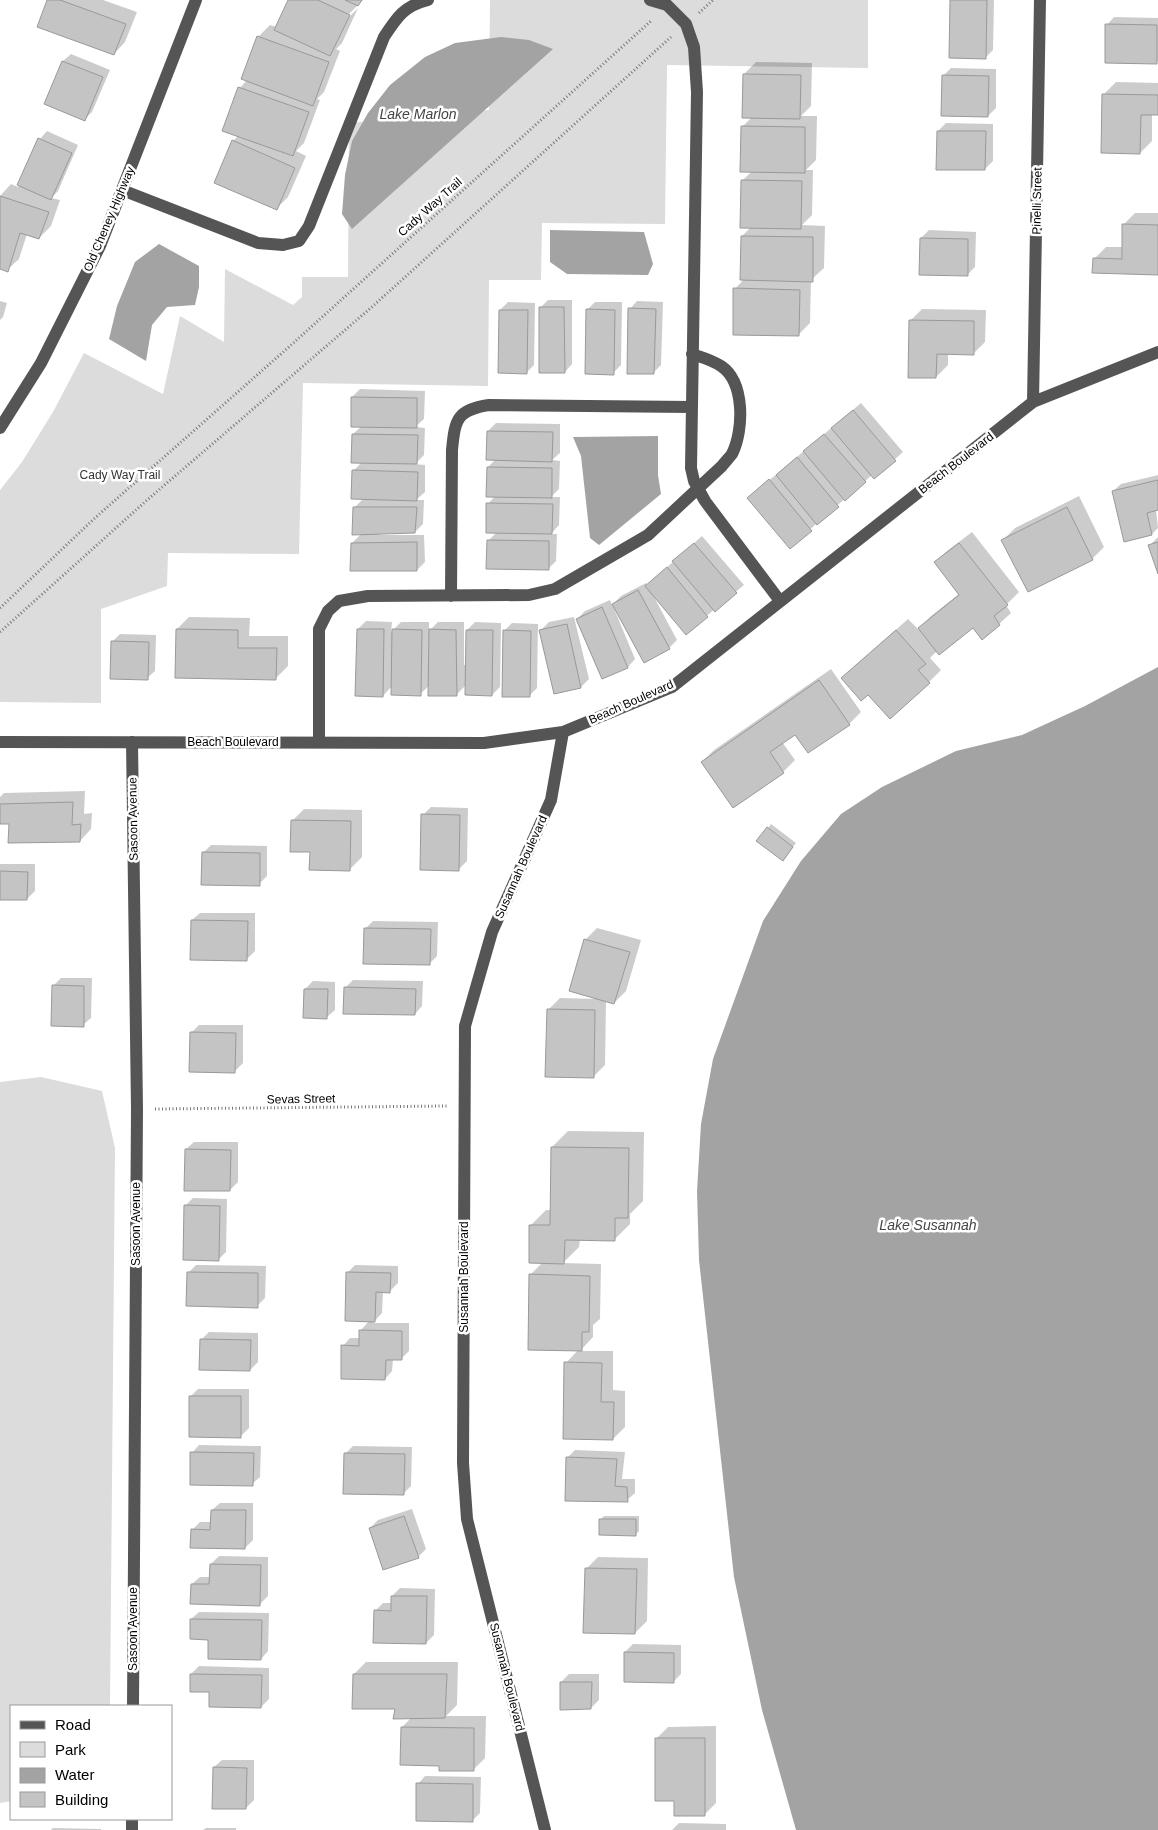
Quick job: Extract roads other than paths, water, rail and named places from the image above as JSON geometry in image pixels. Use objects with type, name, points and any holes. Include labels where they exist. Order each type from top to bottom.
[{"type":"street","points":[[122,190],[258,243],[283,245],[299,242],[309,226],[384,37],[396,17],[414,4],[428,0]]},
{"type":"street","points":[[650,0],[667,5],[686,24],[694,47],[697,92],[691,468],[694,481],[705,501],[780,601]]},
{"type":"street","name":"Pinelli Street","points":[[1033,402],[1040,0]]},
{"type":"street","name":"Old Cheney Highway","points":[[0,428],[42,363],[100,246],[191,1]]},
{"type":"street","name":"Beach Boulevard","points":[[0,742],[484,743],[563,732],[672,686],[1033,402],[1158,352]]},
{"type":"street","points":[[319,742],[319,629],[328,611],[339,601],[368,596],[528,595],[555,589],[648,535],[731,455],[737,440],[740,422],[740,400],[734,380],[722,366],[692,354]]},
{"type":"street","points":[[451,596],[452,450],[454,430],[459,418],[470,408],[489,405],[691,406]]},
{"type":"street","name":"Susannah Boulevard","points":[[545,1830],[467,1519],[463,1463],[465,1026],[492,932],[551,800],[563,732]]},
{"type":"street","name":"Sasoon Avenue","points":[[132,742],[137,1109],[133,1705]]},
{"type":"water","name":"Lake Marlon","points":[[501,37],[529,40],[553,49],[352,229],[342,214],[345,175],[352,141],[368,113],[390,85],[425,57],[455,43]]},
{"type":"water","points":[[550,230],[644,232],[653,264],[648,275],[567,274],[550,262]]},
{"type":"water","points":[[159,244],[199,266],[199,287],[195,305],[167,307],[152,325],[146,361],[109,339],[117,306],[135,262]]},
{"type":"water","points":[[658,436],[658,475],[661,494],[599,545],[590,538],[581,456],[573,437]]},
{"type":"water","name":"Lake Susannah","points":[[1158,667],[1158,1830],[796,1830],[762,1710],[734,1577],[699,1260],[697,1191],[701,1124],[713,1059],[763,921],[801,861],[841,814],[882,787],[956,751],[1022,735],[1085,706]]},
{"type":"park label","name":"Cady Way Trail","points":[[120,475]]}]
